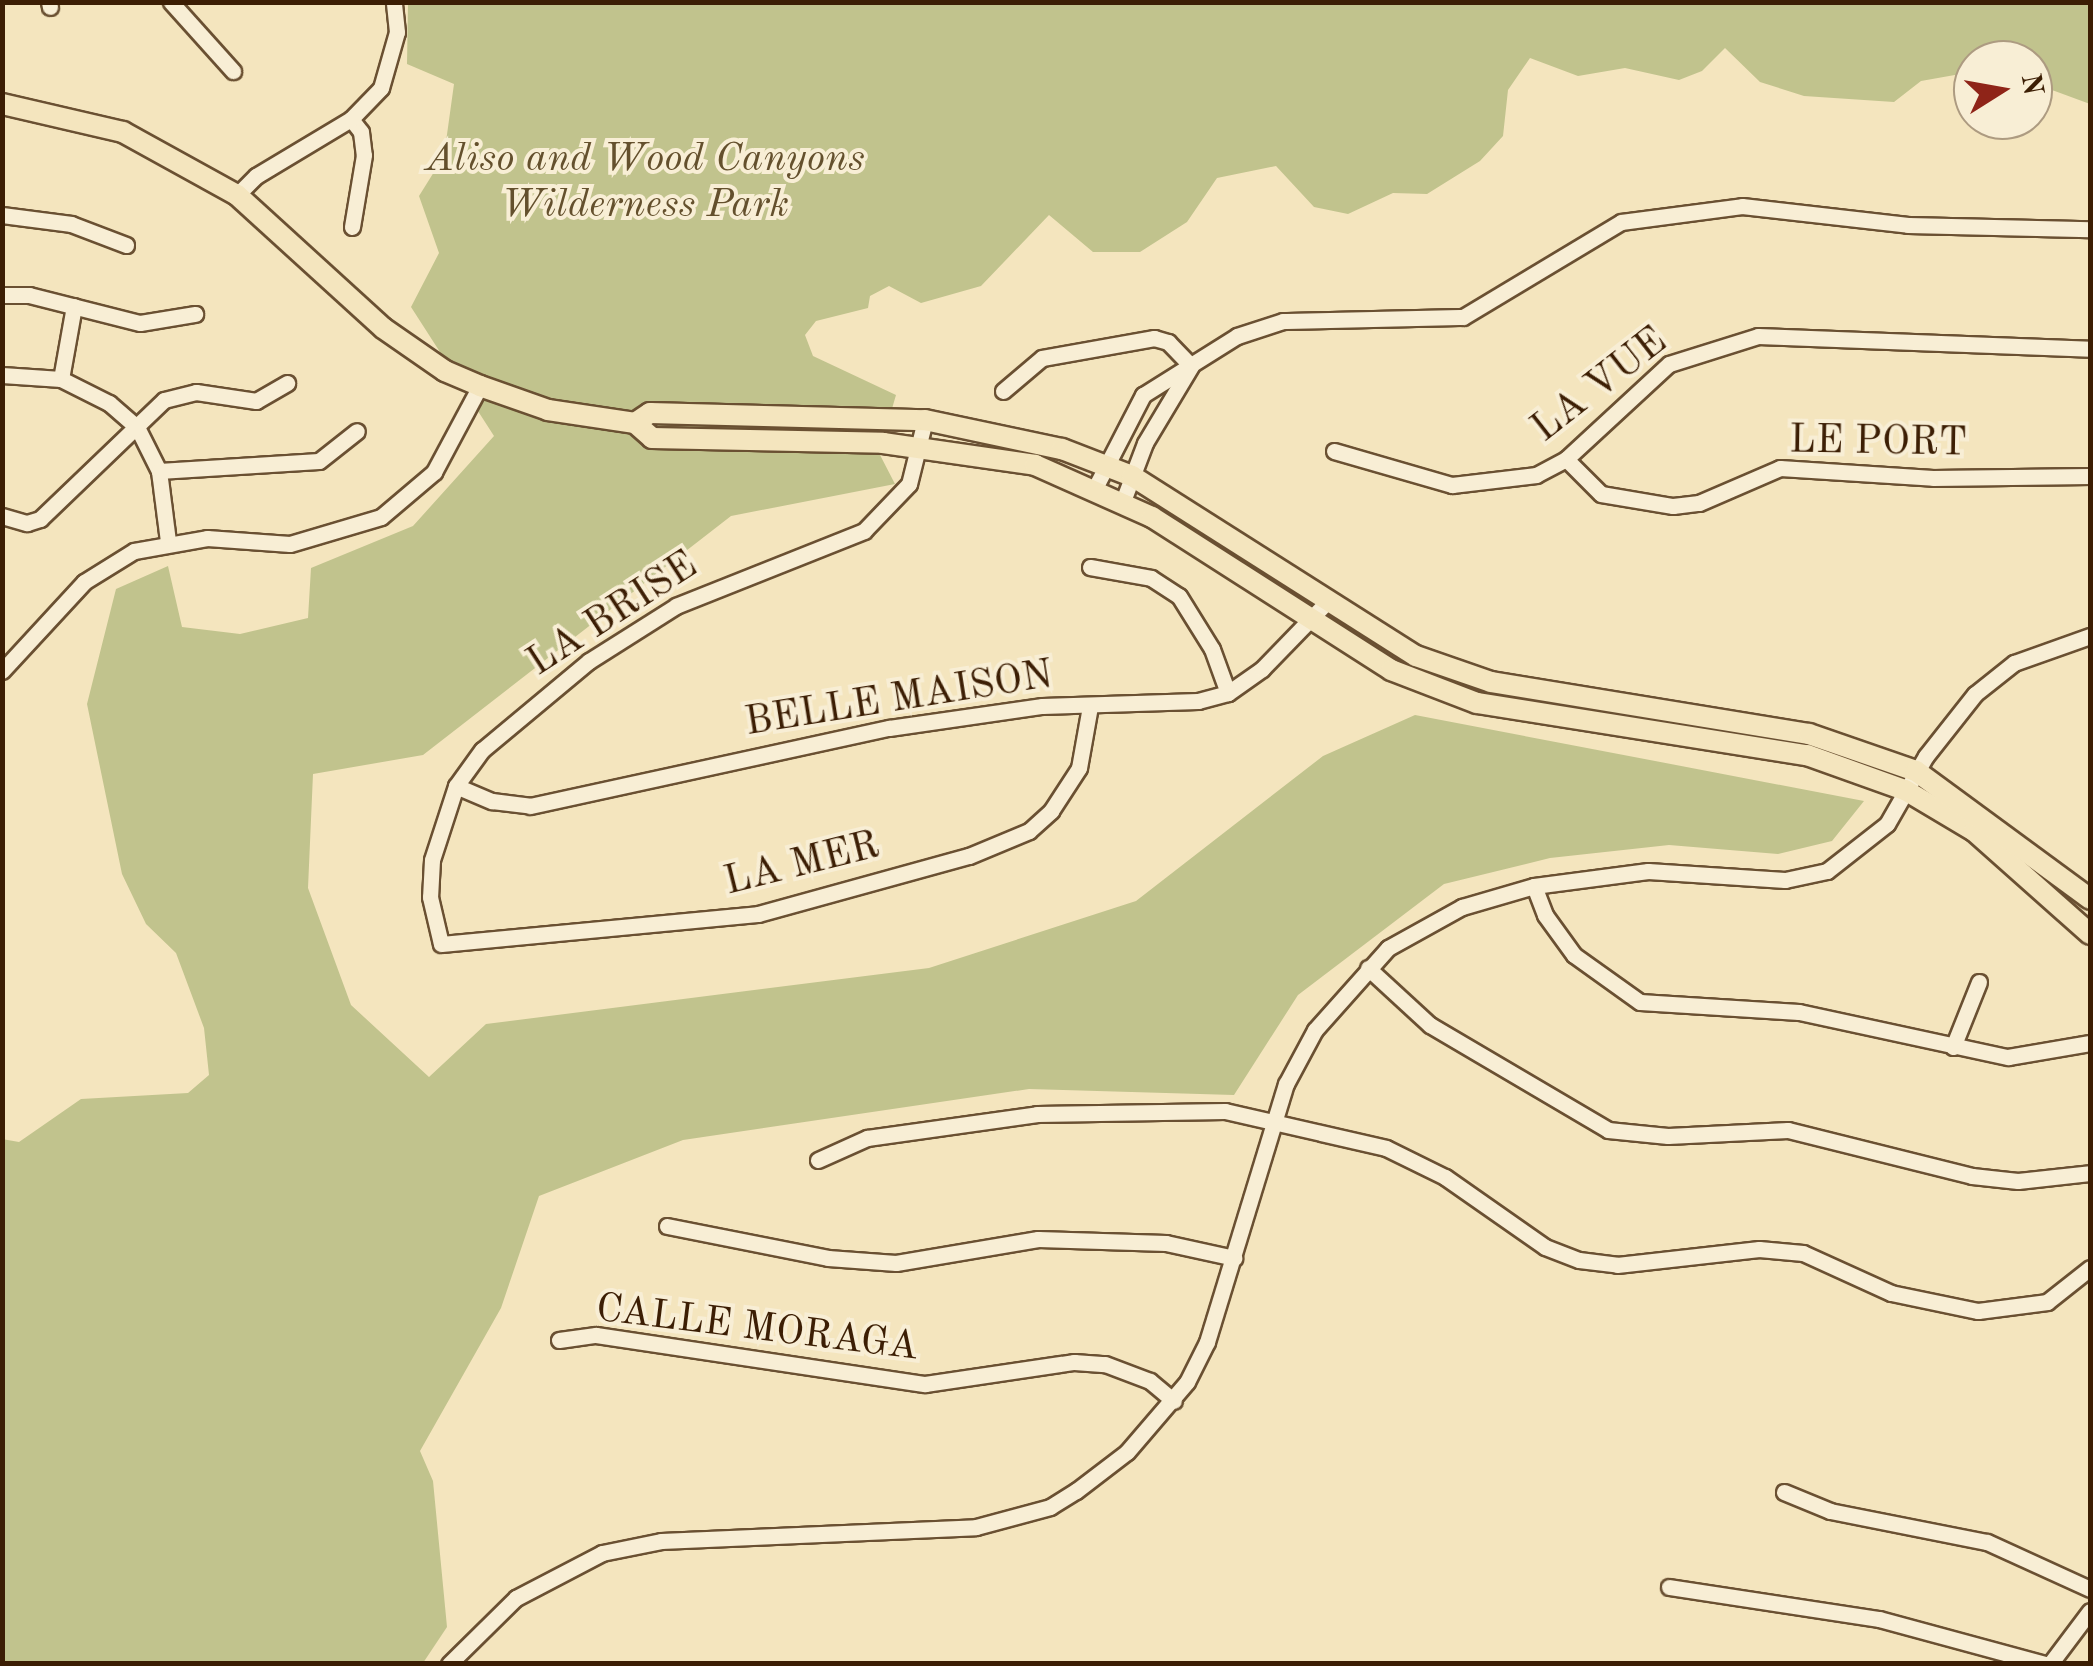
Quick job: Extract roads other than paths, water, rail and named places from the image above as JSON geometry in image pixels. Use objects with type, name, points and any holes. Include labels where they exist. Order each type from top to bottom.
[{"type":"main road","points":[[2,104],[124,132],[237,195],[383,328],[480,386],[548,410],[635,424],[652,438],[921,446],[1035,464],[1123,501],[1391,670],[1478,703],[1808,755],[1910,780],[2090,934]]},
{"type":"main road","points":[[635,424],[650,413],[925,420],[1002,433],[1107,467],[1132,476],[1325,604],[1416,656],[1491,682],[1754,722],[1856,746],[2090,899]]},
{"type":"street","points":[[171,2],[232,71]]},
{"type":"street","points":[[237,195],[256,176],[351,119],[381,88],[393,63],[394,2]]},
{"type":"street","points":[[351,119],[362,132],[364,156],[352,227]]},
{"type":"street","points":[[1095,488],[1143,396],[1237,336],[1283,322],[1462,317],[1588,237],[1620,222],[1700,206],[1908,224],[2090,229]]},
{"type":"street","points":[[2,216],[71,224],[126,245]]},
{"type":"street","points":[[2,296],[74,306],[140,323],[195,314]]},
{"type":"street","points":[[60,379],[74,306]]},
{"type":"street","name":"LA VUE","points":[[1334,451],[1464,485],[1536,476],[1566,460],[1669,364],[1730,340],[1788,334],[2090,349]]},
{"type":"street","points":[[1003,391],[1042,358],[1154,338],[1168,342],[1190,366]]},
{"type":"street","points":[[1123,501],[1132,476],[1190,366]]},
{"type":"street","points":[[2,375],[60,379],[109,403],[137,428],[160,471],[168,541]]},
{"type":"street","points":[[2,516],[27,524],[40,520],[164,400],[183,393],[256,401],[288,383]]},
{"type":"street","points":[[2,670],[84,582],[110,562],[168,541],[290,544],[381,517],[434,472],[480,386]]},
{"type":"street","name":"LA BRISE","points":[[441,944],[430,898],[432,860],[456,786],[511,722],[646,624],[716,585],[864,531],[909,484],[925,420]]},
{"type":"street","points":[[160,471],[319,461],[357,432]]},
{"type":"street","name":"LE PORT","points":[[1566,460],[1601,494],[1673,506],[1699,503],[1780,468],[1933,478],[2090,476]]},
{"type":"street","points":[[1090,567],[1151,578],[1179,596],[1212,648],[1228,693]]},
{"type":"street","name":"BELLE MAISON","points":[[456,786],[492,802],[530,806],[799,743],[1013,710],[1167,706],[1228,693],[1311,622],[1325,604]]},
{"type":"street","points":[[449,1664],[516,1598],[602,1553],[661,1541],[950,1530],[1050,1506],[1127,1452],[1174,1401],[1208,1342],[1274,1120],[1315,1030],[1388,948],[1462,906],[1534,886],[1648,872],[1811,876],[1869,844],[1951,720],[1993,679],[2038,652],[2090,636]]},
{"type":"street","name":"LA MER","points":[[441,944],[758,914],[969,856],[1029,831],[1067,791],[1085,745],[1090,706]]},
{"type":"street","points":[[1534,886],[1544,915],[1574,956],[1640,1002],[1799,1012],[1952,1047],[2032,1056],[2090,1042]]},
{"type":"street","points":[[1368,968],[1430,1025],[1608,1130],[1668,1136],[1788,1130],[1972,1176],[2018,1181],[2090,1173]]},
{"type":"street","points":[[1952,1047],[1979,982]]},
{"type":"street","points":[[818,1160],[867,1138],[1036,1114],[1225,1111],[1386,1148],[1445,1177],[1545,1247],[1579,1260],[1617,1265],[1759,1250],[1803,1254],[1891,1294],[1978,1311],[2046,1302],[2090,1268]]},
{"type":"street","points":[[667,1226],[828,1258],[896,1263],[1052,1239],[1166,1244],[1234,1258]]},
{"type":"street","name":"CALLE MORAGA","points":[[560,1340],[596,1335],[926,1384],[1074,1362],[1105,1364],[1150,1381],[1174,1401]]},
{"type":"street","points":[[1784,1492],[1830,1511],[1987,1542],[2090,1589]]},
{"type":"street","points":[[1669,1587],[1878,1620],[2048,1664],[2090,1611]]},
{"type":"park label","name":"Aliso and Wood Canyons Wilderness Park","points":[[645,183]]}]
